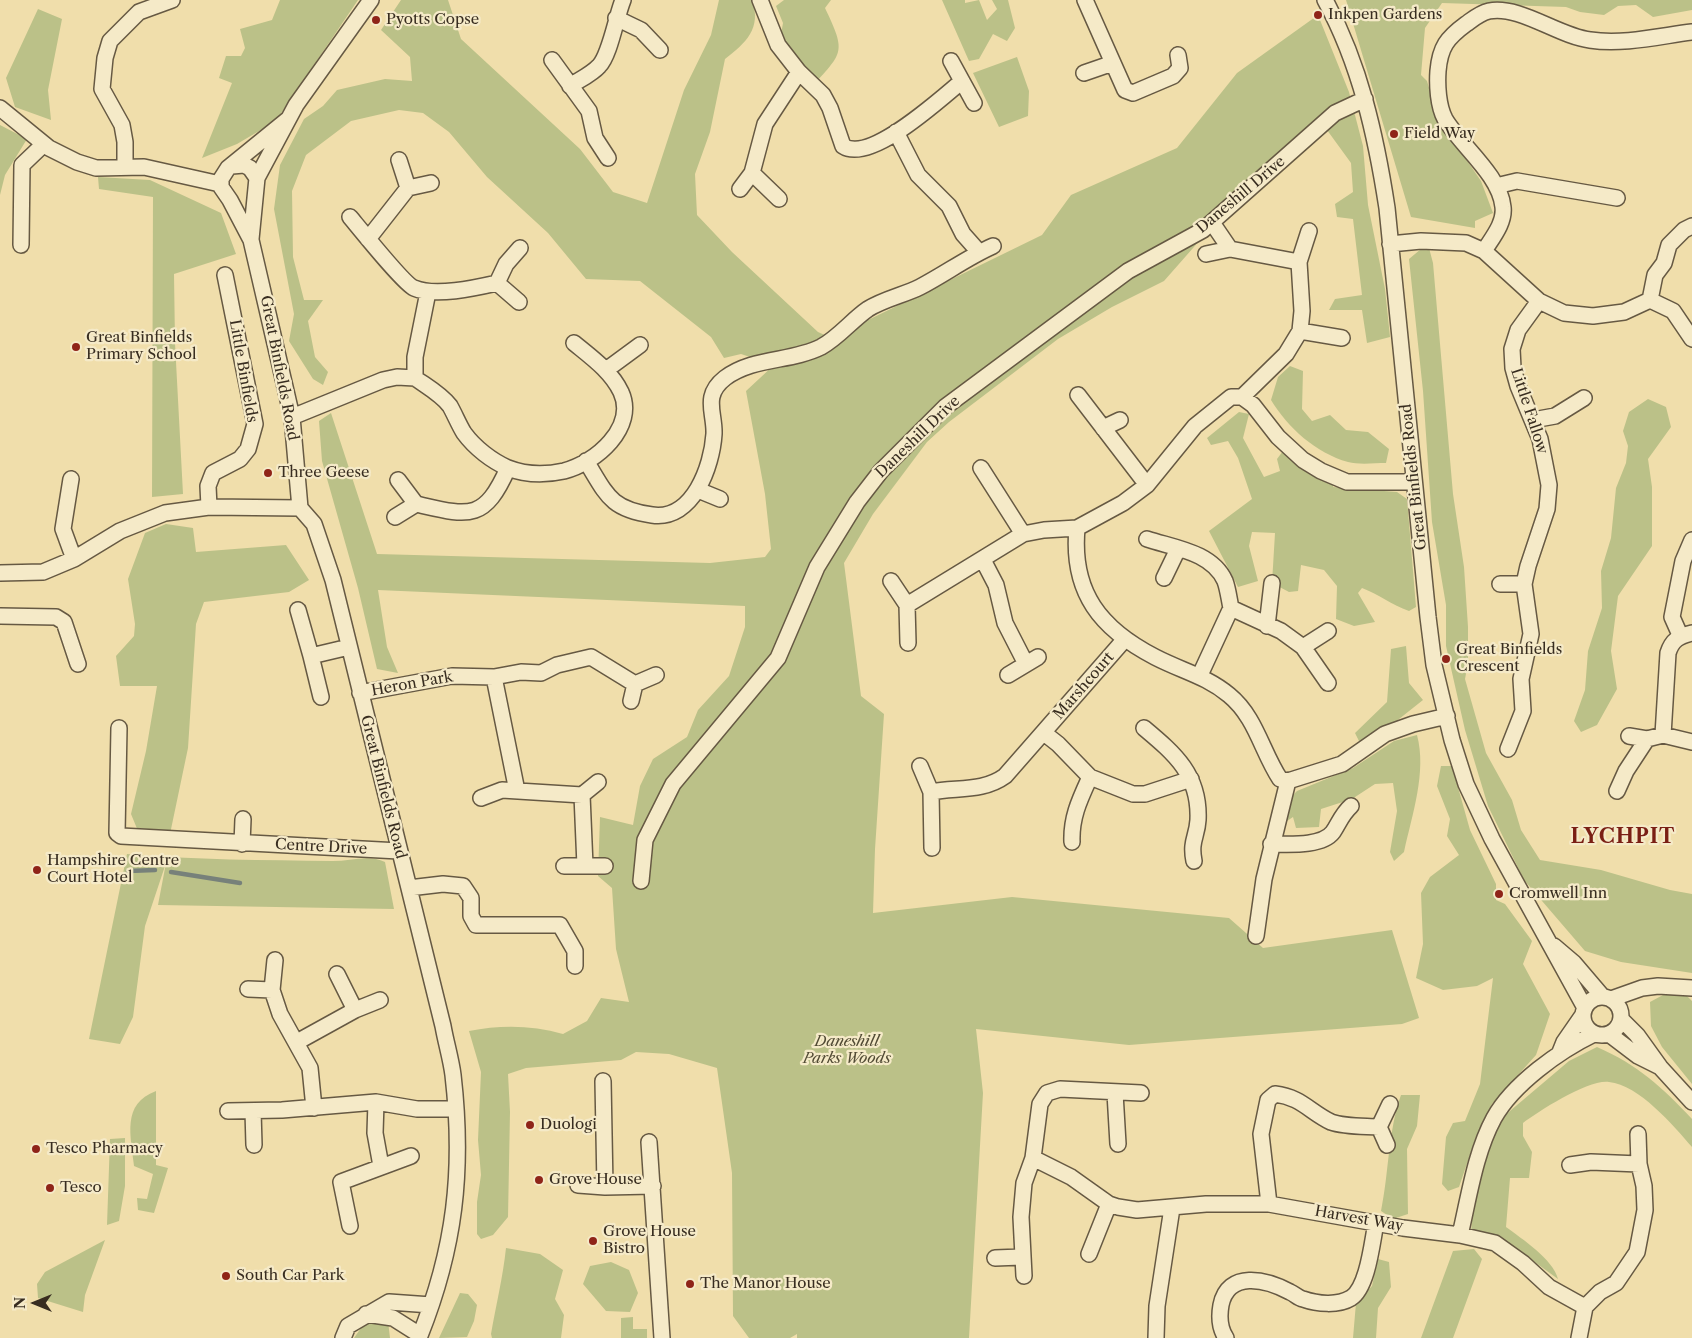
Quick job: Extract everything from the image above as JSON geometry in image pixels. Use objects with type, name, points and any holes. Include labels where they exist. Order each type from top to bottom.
[{"type":"street","points":[[125,167],[125,142],[122,125],[102,89],[105,58],[110,42],[139,12],[172,0]]},
{"type":"street","name":"Great Binfields Road","points":[[371,0],[287,120],[257,178],[254,194],[252,240],[292,417],[300,508],[314,524],[333,580],[443,1026],[452,1073],[456,1108],[458,1183],[444,1266],[419,1336]]},
{"type":"street","points":[[570,86],[599,67],[606,56],[623,0]]},
{"type":"street","points":[[760,0],[778,45],[799,72],[823,95],[830,108],[842,146],[849,151],[858,150],[882,141],[961,82]]},
{"type":"street","points":[[1085,0],[1124,90],[1133,93],[1173,76],[1180,68],[1178,55]]},
{"type":"street","name":"Great Binfields Road","points":[[1325,0],[1347,47],[1365,99],[1379,152],[1434,665],[1447,716],[1466,784],[1492,840],[1548,940],[1584,1012]]},
{"type":"street","points":[[1484,251],[1503,216],[1502,200],[1489,174],[1444,117],[1437,84],[1439,59],[1444,45],[1451,35],[1480,14],[1501,11],[1526,17],[1549,28],[1590,40],[1617,40],[1692,32]]},
{"type":"street","points":[[616,18],[640,30],[660,50]]},
{"type":"street","points":[[552,60],[589,112],[595,138],[608,158]]},
{"type":"street","points":[[952,61],[961,82],[974,103]]},
{"type":"street","points":[[1084,73],[1113,63]]},
{"type":"street","points":[[740,189],[752,173],[765,124],[799,72]]},
{"type":"street","name":"Daneshill Drive","points":[[641,881],[645,840],[673,784],[778,658],[817,567],[857,502],[881,471],[945,407],[1128,271],[1203,230],[1335,113],[1365,99]]},
{"type":"street","points":[[0,108],[44,144],[77,162],[96,168],[144,167],[196,179],[225,174],[244,165],[250,168],[257,178]]},
{"type":"street","name":"Great Binfields Road","points":[[252,240],[230,200],[223,193],[225,174],[287,120]]},
{"type":"street","points":[[586,461],[614,503],[630,511],[655,516],[680,508],[698,490],[712,450],[714,432],[710,411],[713,393],[727,377],[752,365],[808,352],[824,346],[871,307],[921,287],[986,249],[963,234],[949,206],[918,174],[896,132]]},
{"type":"street","points":[[21,245],[22,165],[44,144]]},
{"type":"street","points":[[399,160],[408,188]]},
{"type":"street","points":[[752,173],[779,199]]},
{"type":"street","points":[[1496,186],[1517,181],[1617,198]]},
{"type":"street","points":[[368,239],[408,188],[431,182]]},
{"type":"street","points":[[230,200],[241,202],[254,194]]},
{"type":"street","points":[[350,217],[412,288],[428,292],[473,289],[497,283]]},
{"type":"street","points":[[1650,300],[1655,275],[1664,263],[1669,245],[1684,230],[1692,226]]},
{"type":"street","points":[[1215,227],[1230,249]]},
{"type":"street","points":[[1242,397],[1286,354],[1300,332],[1299,262],[1309,231]]},
{"type":"street","points":[[1390,244],[1421,241],[1466,243],[1484,251],[1539,301],[1564,314],[1593,316],[1624,312],[1650,300]]},
{"type":"street","points":[[497,283],[506,264],[520,248]]},
{"type":"street","points":[[1206,254],[1230,249],[1299,262]]},
{"type":"street","name":"Little Binfields","points":[[209,507],[208,486],[213,473],[240,459],[248,449],[255,424],[225,275]]},
{"type":"street","points":[[497,283],[519,302]]},
{"type":"street","points":[[415,378],[415,357],[428,292]]},
{"type":"street","points":[[1650,300],[1673,311],[1692,339]]},
{"type":"street","name":"Little Fallow","points":[[1508,749],[1523,711],[1521,679],[1531,634],[1524,584],[1547,509],[1549,485],[1540,439],[1534,420],[1518,386],[1513,368],[1512,349],[1518,330],[1539,301]]},
{"type":"street","points":[[1300,332],[1342,338]]},
{"type":"street","points":[[292,417],[383,380],[397,377],[415,378],[449,406],[474,445],[508,468],[541,474],[565,470],[586,461],[608,445],[622,426],[625,408],[621,392],[606,370],[574,343]]},
{"type":"street","points":[[606,370],[640,344]]},
{"type":"street","points":[[1078,395],[1147,485]]},
{"type":"street","points":[[907,605],[1023,534],[1044,530],[1077,528],[1123,503],[1147,485],[1195,426],[1231,397],[1242,397],[1253,405],[1278,437],[1303,460],[1321,470],[1347,482],[1414,482]]},
{"type":"street","points":[[1534,420],[1555,416],[1584,398]]},
{"type":"street","points":[[1103,428],[1120,420]]},
{"type":"street","points":[[398,480],[416,504],[458,514],[474,512],[486,505],[499,488],[508,468]]},
{"type":"street","points":[[982,468],[1023,534]]},
{"type":"street","points":[[71,479],[63,529],[74,560]]},
{"type":"street","points":[[698,490],[720,499]]},
{"type":"street","points":[[395,517],[416,504]]},
{"type":"street","points":[[0,573],[44,572],[74,560],[120,531],[165,513],[209,507],[300,508]]},
{"type":"street","points":[[1077,528],[1076,560],[1085,592],[1098,617],[1124,639],[1156,658],[1200,675],[1231,696],[1255,727],[1280,779],[1288,781],[1342,764],[1385,734],[1412,724],[1447,716]]},
{"type":"street","points":[[1148,539],[1204,557],[1215,566],[1225,581],[1231,608],[1200,675]]},
{"type":"street","points":[[1663,735],[1665,666],[1670,645],[1686,634],[1672,617],[1682,562],[1692,540]]},
{"type":"street","points":[[1164,578],[1178,549]]},
{"type":"street","points":[[983,560],[996,585],[1005,623],[1032,660],[1008,675]]},
{"type":"street","points":[[891,581],[907,605],[908,643]]},
{"type":"street","points":[[1267,626],[1272,583]]},
{"type":"street","points":[[1500,584],[1524,584]]},
{"type":"street","points":[[1231,608],[1267,626],[1282,631],[1303,647],[1328,683]]},
{"type":"street","points":[[298,610],[321,697]]},
{"type":"street","points":[[0,616],[56,617],[64,622],[78,664]]},
{"type":"street","points":[[1303,647],[1328,631]]},
{"type":"street","name":"Marshcourt","points":[[931,792],[952,788],[976,788],[993,785],[1005,776],[1124,639]]},
{"type":"street","points":[[311,656],[349,647]]},
{"type":"street","name":"Heron Park","points":[[360,693],[452,676],[494,677],[521,672],[541,673],[557,665],[591,657],[635,684]]},
{"type":"street","points":[[631,701],[635,684],[656,674]]},
{"type":"street","points":[[494,677],[517,791]]},
{"type":"street","name":"Centre Drive","points":[[119,728],[117,833],[121,836],[400,851]]},
{"type":"street","points":[[1144,728],[1181,762],[1191,778],[1198,803],[1198,822],[1191,846],[1194,861]]},
{"type":"street","name":"Marshcourt","points":[[1044,733],[1058,744],[1090,777],[1133,794],[1145,794],[1191,778]]},
{"type":"street","points":[[1629,736],[1647,739],[1663,735],[1692,742]]},
{"type":"street","points":[[1617,791],[1626,772],[1647,739]]},
{"type":"street","points":[[920,766],[931,792],[932,848]]},
{"type":"street","points":[[1072,842],[1071,825],[1078,801],[1090,777]]},
{"type":"street","points":[[1256,936],[1271,844],[1288,781]]},
{"type":"street","points":[[480,798],[502,790],[582,795],[598,782]]},
{"type":"street","points":[[582,795],[584,866]]},
{"type":"street","points":[[1271,844],[1304,844],[1332,835],[1343,813],[1351,806]]},
{"type":"street","points":[[242,844],[243,819]]},
{"type":"street","points":[[564,866],[605,866]]},
{"type":"street","points":[[409,888],[443,884],[463,886],[471,898],[471,916],[476,925],[560,925],[575,951],[575,966]]},
{"type":"street","name":"Great Binfields Road","points":[[1548,940],[1574,963],[1614,1006],[1660,1066],[1692,1102]]},
{"type":"street","points":[[275,960],[272,990],[280,1014],[310,1068],[314,1108]]},
{"type":"street","points":[[337,974],[355,1010]]},
{"type":"street","points":[[1614,1006],[1642,988],[1658,986],[1692,988]]},
{"type":"street","points":[[248,988],[272,990]]},
{"type":"street","points":[[1560,1052],[1564,1042],[1592,999],[1614,1006]]},
{"type":"street","points":[[297,1042],[355,1010],[380,1000]]},
{"type":"street","points":[[1460,1235],[1484,1140],[1494,1117],[1512,1094],[1560,1052],[1619,1026],[1614,1006]]},
{"type":"street","points":[[1584,1012],[1587,1028],[1601,1034]]},
{"type":"street","name":"Great Binfields Road","points":[[1601,1034],[1638,1056],[1660,1066]]},
{"type":"street","points":[[603,1081],[605,1187]]},
{"type":"street","points":[[1024,1276],[1021,1257],[1020,1217],[1023,1192],[1033,1158],[1040,1104],[1047,1094],[1060,1089],[1142,1094]]},
{"type":"street","points":[[1115,1093],[1118,1144]]},
{"type":"street","points":[[1270,1204],[1261,1134],[1268,1100],[1275,1094],[1288,1096],[1302,1102],[1320,1116],[1334,1123],[1379,1127]]},
{"type":"street","points":[[228,1111],[314,1108],[376,1102],[417,1109],[456,1108]]},
{"type":"street","points":[[376,1102],[376,1133],[381,1166]]},
{"type":"street","points":[[1387,1145],[1379,1127],[1390,1104]]},
{"type":"street","points":[[253,1111],[254,1145]]},
{"type":"street","points":[[1579,1338],[1585,1307],[1600,1292],[1616,1283],[1637,1252],[1645,1210],[1644,1186],[1638,1164],[1638,1134]]},
{"type":"street","points":[[649,1142],[662,1338]]},
{"type":"street","points":[[350,1226],[341,1182],[411,1156]]},
{"type":"street","points":[[1033,1158],[1071,1177],[1109,1204],[1089,1254]]},
{"type":"street","points":[[1570,1165],[1591,1162],[1638,1164]]},
{"type":"street","points":[[578,1185],[605,1187],[652,1186]]},
{"type":"street","name":"Harvest Way","points":[[1109,1204],[1137,1210],[1206,1204],[1270,1204],[1376,1223],[1460,1235],[1495,1243],[1523,1263],[1549,1287],[1585,1307]]},
{"type":"street","points":[[1156,1338],[1157,1306],[1172,1208]]},
{"type":"street","points":[[1226,1338],[1219,1314],[1223,1298],[1230,1286],[1242,1282],[1263,1282],[1290,1291],[1301,1299],[1318,1303],[1338,1303],[1351,1299],[1357,1293],[1365,1277],[1376,1223]]},
{"type":"street","points":[[995,1258],[1021,1257]]},
{"type":"street","points":[[343,1338],[348,1326],[388,1302],[431,1305]]},
{"type":"street","points":[[366,1314],[393,1318],[419,1336]]},
{"type":"green space","points":[[280,0],[358,0],[276,121],[237,144],[202,158],[232,83],[219,78],[226,56],[241,56],[245,48],[240,29],[272,20]]},
{"type":"green space","name":"Daneshill Parks Woods","points":[[401,0],[448,0],[461,39],[580,149],[613,192],[647,203],[684,90],[711,35],[719,0],[752,0],[755,10],[753,27],[745,41],[725,59],[710,132],[695,174],[697,215],[732,252],[818,332],[838,341],[864,322],[1042,235],[1071,195],[1177,148],[1237,73],[1318,15],[1349,92],[1363,146],[1368,205],[1385,289],[1390,337],[1367,343],[1362,310],[1329,310],[1335,299],[1362,295],[1353,219],[1337,217],[1335,204],[1353,192],[1351,163],[1327,130],[1208,231],[1164,281],[1112,307],[1058,339],[949,422],[927,442],[873,514],[844,563],[861,696],[884,714],[875,849],[873,913],[1012,897],[1229,918],[1263,948],[1392,930],[1419,1018],[1402,1024],[1129,1045],[976,1029],[983,1093],[969,1338],[797,1338],[797,1334],[790,1338],[749,1338],[733,1316],[732,1173],[717,1068],[669,1054],[636,1052],[621,1060],[526,1068],[508,1074],[510,1112],[508,1217],[493,1235],[481,1239],[477,1234],[477,1202],[481,1175],[478,1140],[481,1072],[469,1031],[516,1027],[540,1029],[563,1034],[587,1021],[601,998],[629,1002],[616,949],[612,888],[598,876],[600,817],[633,825],[640,786],[653,759],[687,737],[698,710],[729,676],[745,627],[745,606],[378,590],[387,647],[398,673],[377,669],[358,588],[322,461],[319,421],[331,413],[377,554],[710,563],[765,557],[771,549],[765,494],[746,391],[774,365],[741,354],[724,358],[711,337],[640,281],[586,279],[548,233],[487,177],[449,132],[423,113],[399,110],[351,121],[306,155],[292,191],[293,257],[304,300],[323,300],[308,321],[315,357],[328,372],[323,385],[313,379],[289,341],[294,314],[274,209],[280,165],[304,119],[323,106],[337,90],[385,79],[412,81],[410,57],[381,30]]},
{"type":"green space","points":[[784,0],[831,0],[825,8],[837,35],[838,52],[829,67],[810,89],[780,40],[783,23],[776,6]]},
{"type":"green space","points":[[942,0],[965,0],[965,3],[979,0],[987,20],[997,9],[992,0],[1008,0],[1015,28],[1007,41],[993,34],[979,59],[969,61]]},
{"type":"green space","points":[[1346,0],[1692,0],[1692,10],[1653,17],[1636,5],[1618,6],[1604,15],[1580,12],[1566,7],[1442,3],[1425,28],[1421,75],[1427,81],[1438,118],[1481,181],[1493,213],[1475,221],[1475,228],[1411,217]]},
{"type":"green space","points":[[38,9],[62,19],[48,90],[51,120],[15,107],[6,78]]},
{"type":"green space","points":[[1017,57],[1029,91],[1028,116],[999,127],[973,73]]},
{"type":"green space","points":[[0,125],[27,139],[5,175],[0,195]]},
{"type":"green space","points":[[98,177],[150,180],[221,213],[236,254],[174,274],[175,343],[183,494],[152,497],[153,197],[99,189]]},
{"type":"green space","points":[[1429,248],[1433,263],[1453,494],[1464,567],[1468,627],[1468,663],[1465,679],[1486,753],[1512,800],[1521,830],[1540,860],[1601,870],[1670,890],[1692,894],[1692,973],[1621,962],[1585,951],[1524,880],[1488,806],[1465,730],[1446,646],[1446,605],[1432,522],[1423,391],[1409,259],[1421,249]]},
{"type":"green space","points":[[1290,366],[1303,371],[1302,409],[1312,421],[1330,415],[1346,430],[1368,432],[1389,449],[1386,463],[1357,463],[1336,458],[1314,446],[1294,430],[1271,400],[1278,377]]},
{"type":"green space","points":[[1648,399],[1666,407],[1671,427],[1648,459],[1652,487],[1652,546],[1618,596],[1611,651],[1617,689],[1597,725],[1581,732],[1574,721],[1585,690],[1588,651],[1602,608],[1601,571],[1611,538],[1616,488],[1626,463],[1628,446],[1623,431],[1629,412]]},
{"type":"green space","points":[[1239,412],[1249,414],[1243,438],[1264,477],[1280,471],[1277,459],[1283,451],[1334,483],[1333,487],[1397,492],[1407,499],[1416,607],[1409,611],[1362,588],[1358,593],[1375,622],[1354,626],[1336,619],[1337,586],[1324,570],[1301,565],[1298,591],[1289,592],[1272,583],[1275,533],[1252,532],[1249,546],[1258,581],[1238,587],[1209,531],[1252,499],[1238,458],[1228,441],[1211,445],[1207,438]]},
{"type":"green space","points":[[166,524],[193,528],[196,552],[286,545],[309,580],[289,592],[204,602],[196,624],[188,748],[170,834],[138,831],[131,814],[146,751],[157,686],[120,686],[116,656],[134,636],[135,624],[128,579],[145,533]]},
{"type":"green space","points":[[1406,646],[1409,683],[1423,700],[1394,723],[1360,743],[1355,733],[1387,702],[1391,649]]},
{"type":"green space","points":[[1417,735],[1420,749],[1420,764],[1417,794],[1404,852],[1394,861],[1390,852],[1397,811],[1393,783],[1375,784],[1352,799],[1321,809],[1319,827],[1296,828],[1293,817],[1284,823],[1287,801],[1297,791],[1353,768],[1394,741]]},
{"type":"green space","points":[[1441,766],[1452,766],[1470,830],[1496,884],[1496,900],[1505,904],[1532,941],[1523,964],[1550,1014],[1536,1055],[1492,1104],[1476,1137],[1459,1187],[1448,1191],[1442,1184],[1446,1137],[1453,1123],[1465,1121],[1480,1084],[1493,978],[1477,986],[1443,990],[1416,978],[1423,944],[1421,893],[1430,877],[1459,855],[1447,836],[1450,819],[1437,786]]},
{"type":"green space","points":[[127,854],[333,861],[373,858],[385,862],[394,909],[158,905],[166,863],[145,926],[133,1017],[120,1044],[89,1039]]},
{"type":"green space","points":[[1663,995],[1686,995],[1692,1001],[1692,1084],[1662,1047],[1651,1026],[1650,1002]]},
{"type":"green space","points":[[1597,1047],[1625,1061],[1649,1078],[1692,1119],[1692,1147],[1655,1107],[1632,1090],[1609,1082],[1600,1082],[1577,1090],[1523,1123],[1523,1136],[1532,1152],[1529,1178],[1510,1178],[1506,1227],[1544,1257],[1558,1279],[1510,1244],[1494,1236],[1471,1232],[1475,1189],[1497,1122],[1569,1061]]},
{"type":"green space","points":[[156,1091],[156,1165],[168,1168],[154,1213],[138,1210],[137,1198],[147,1199],[153,1174],[134,1166],[130,1133],[133,1113],[137,1104]]},
{"type":"green space","points":[[1401,1095],[1420,1095],[1417,1126],[1407,1149],[1408,1214],[1393,1219],[1381,1211],[1391,1138]]},
{"type":"green space","points":[[125,1138],[125,1186],[119,1221],[107,1225],[110,1139]]},
{"type":"green space","points":[[105,1240],[85,1295],[83,1312],[38,1298],[37,1284],[45,1272]]},
{"type":"green space","points":[[506,1248],[540,1254],[563,1270],[555,1299],[564,1315],[561,1338],[492,1338],[491,1334]]},
{"type":"green space","points":[[1474,1249],[1482,1259],[1453,1338],[1421,1338],[1453,1251]]},
{"type":"green space","points":[[1378,1259],[1389,1262],[1391,1287],[1378,1308],[1376,1338],[1353,1338],[1356,1303],[1372,1286]]},
{"type":"green space","points":[[611,1262],[629,1270],[638,1293],[630,1312],[606,1311],[583,1284],[590,1266]]},
{"type":"green space","points":[[460,1293],[468,1294],[477,1305],[474,1321],[467,1337],[439,1338]]},
{"type":"green space","points":[[633,1317],[633,1329],[647,1329],[647,1338],[621,1338],[621,1318]]},
{"type":"green space","points":[[372,1319],[388,1321],[390,1338],[354,1338],[361,1328]]},
{"type":"waterway","points":[[128,871],[155,870]]},
{"type":"waterway","points":[[171,872],[240,883]]},
{"type":"place","name":"Inkpen Gardens","points":[[1318,15]]},
{"type":"place","name":"Pyotts Copse","points":[[376,20]]},
{"type":"place","name":"Field Way","points":[[1394,134]]},
{"type":"place","name":"Great Binfields Primary School","points":[[76,347]]},
{"type":"place","name":"Three Geese","points":[[268,473]]},
{"type":"place","name":"Great Binfields Crescent","points":[[1446,659]]},
{"type":"place","name":"Hampshire Centre Court Hotel","points":[[37,870]]},
{"type":"place","name":"Cromwell Inn","points":[[1499,894]]},
{"type":"place","name":"Duologi","points":[[530,1125]]},
{"type":"place","name":"Tesco Pharmacy","points":[[36,1149]]},
{"type":"place","name":"Grove House","points":[[539,1180]]},
{"type":"place","name":"Tesco","points":[[50,1188]]},
{"type":"place","name":"Grove House Bistro","points":[[593,1241]]},
{"type":"place","name":"South Car Park","points":[[226,1276]]},
{"type":"place","name":"The Manor House","points":[[690,1284]]},
{"type":"district","name":"LYCHPIT","points":[[1623,837]]}]
